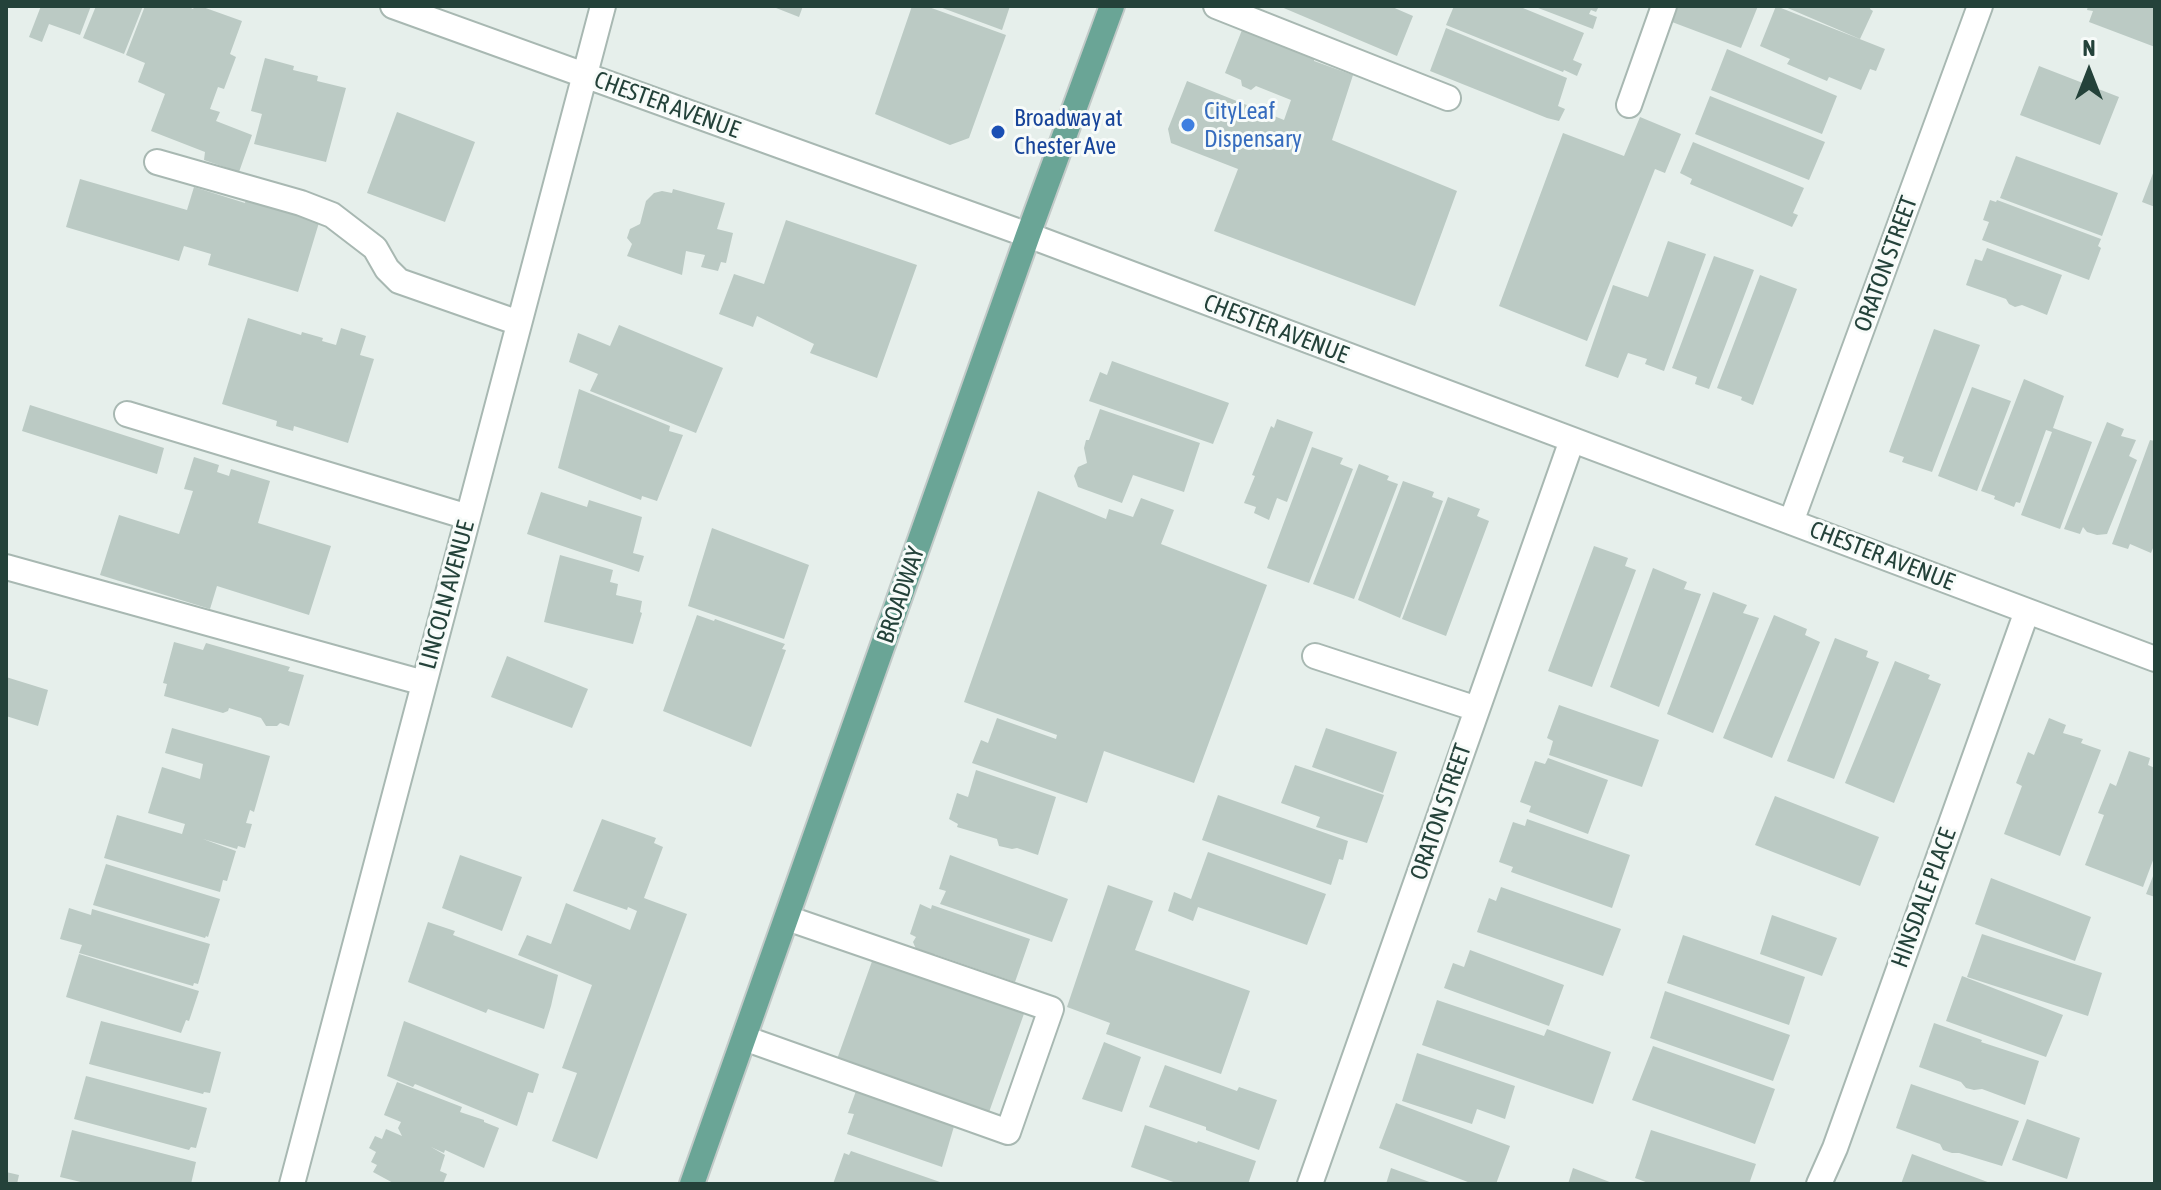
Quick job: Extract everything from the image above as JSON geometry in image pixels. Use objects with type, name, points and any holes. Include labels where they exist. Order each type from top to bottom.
[{"type":"main road","name":"BROADWAY","points":[[692,1184],[1112,6]]},
{"type":"street","name":"CHESTER AVENUE","points":[[393,6],[1028,235],[2155,659]]},
{"type":"street","name":"LINCOLN AVENUE","points":[[292,1184],[603,6]]},
{"type":"street","points":[[1216,6],[1448,98]]},
{"type":"street","points":[[1629,105],[1664,6]]},
{"type":"street","name":"ORATON STREET","points":[[1791,522],[1980,6]]},
{"type":"street","points":[[157,162],[301,203],[332,215],[375,248],[387,269],[399,281],[519,323]]},
{"type":"street","points":[[127,414],[468,517]]},
{"type":"street","name":"ORATON STREET","points":[[1310,1184],[1572,440]]},
{"type":"street","points":[[6,567],[424,683]]},
{"type":"street","name":"HINSDALE PLACE","points":[[1819,1184],[2027,611]]},
{"type":"street","points":[[1315,656],[1477,709]]},
{"type":"street","points":[[744,1038],[1008,1132],[1051,1009],[787,918]]},
{"type":"building","points":[[41,6],[91,6],[80,35],[49,24],[42,42],[29,37]]},
{"type":"building","points":[[96,6],[143,6],[124,54],[83,38]]},
{"type":"building","points":[[145,6],[187,6],[193,9],[200,6],[242,21],[230,54],[236,57],[224,89],[218,87],[210,109],[220,112],[216,121],[252,135],[239,172],[204,160],[205,152],[151,131],[165,94],[138,82],[145,63],[126,55]]},
{"type":"building","points":[[771,6],[803,6],[799,17]]},
{"type":"building","points":[[912,6],[926,6],[1006,35],[969,138],[950,145],[875,114]]},
{"type":"building","points":[[937,6],[1010,6],[1002,30]]},
{"type":"building","points":[[1279,6],[1390,6],[1413,16],[1397,56]]},
{"type":"building","points":[[1454,6],[1518,6],[1584,33],[1573,60],[1582,64],[1577,76],[1446,25]]},
{"type":"building","points":[[1533,6],[1599,6],[1596,12],[1591,10],[1589,14],[1597,17],[1593,29]]},
{"type":"building","points":[[1678,6],[1758,6],[1741,48],[1672,22]]},
{"type":"building","points":[[1776,6],[1885,49],[1876,71],[1870,69],[1861,90],[1829,77],[1827,81],[1787,64],[1790,59],[1760,46]]},
{"type":"building","points":[[1783,6],[1871,6],[1873,11],[1860,39]]},
{"type":"building","points":[[2088,6],[2155,6],[2155,47],[2089,22],[2093,11],[2087,10]]},
{"type":"building","points":[[1446,28],[1567,78],[1558,106],[1565,109],[1559,121],[1430,71]]},
{"type":"building","points":[[1242,30],[1353,75],[1332,140],[1457,191],[1415,306],[1214,231],[1238,169],[1171,143],[1168,129],[1187,81],[1284,120],[1291,100],[1256,86],[1251,90],[1242,86],[1241,80],[1225,73]]},
{"type":"building","points":[[1727,49],[1837,96],[1822,134],[1711,90]]},
{"type":"building","points":[[265,58],[318,76],[317,81],[346,88],[326,162],[254,144],[262,114],[251,111]]},
{"type":"building","points":[[2039,66],[2119,97],[2100,145],[2020,115]]},
{"type":"building","points":[[1710,96],[1825,142],[1809,180],[1695,134]]},
{"type":"building","points":[[397,112],[475,142],[445,222],[367,193]]},
{"type":"building","points":[[1640,117],[1681,134],[1665,173],[1655,169],[1587,341],[1499,306],[1563,133],[1624,156]]},
{"type":"building","points":[[1693,142],[1804,188],[1793,213],[1798,215],[1792,227],[1690,184],[1692,179],[1680,173]]},
{"type":"building","points":[[2016,156],[2118,193],[2102,236],[2000,198]]},
{"type":"building","points":[[2155,168],[2155,207],[2142,202]]},
{"type":"building","points":[[80,179],[187,210],[194,187],[245,203],[247,194],[321,216],[298,292],[208,265],[211,254],[184,246],[179,261],[66,227]]},
{"type":"building","points":[[673,189],[725,203],[717,229],[733,233],[726,263],[721,262],[718,271],[701,267],[705,255],[686,251],[682,275],[627,256],[632,244],[627,238],[630,229],[640,224],[646,201],[654,193],[672,193]]},
{"type":"building","points":[[1990,200],[2101,239],[2098,246],[2101,248],[2089,280],[1982,240],[1989,222],[1983,220]]},
{"type":"building","points":[[786,220],[917,265],[877,378],[810,353],[814,344],[757,316],[753,327],[719,314],[734,274],[764,284]]},
{"type":"building","points":[[1668,241],[1706,254],[1664,371],[1645,364],[1647,359],[1628,353],[1618,378],[1585,366],[1613,285],[1648,297]]},
{"type":"building","points":[[1987,248],[2062,275],[2047,315],[2022,305],[2015,307],[2006,299],[1966,285],[1975,259],[1982,261]]},
{"type":"building","points":[[1714,256],[1754,270],[1709,389],[1695,384],[1697,377],[1672,368]]},
{"type":"building","points":[[1760,275],[1797,289],[1753,405],[1741,400],[1742,397],[1717,388]]},
{"type":"building","points":[[248,318],[301,335],[302,332],[323,338],[322,341],[336,345],[341,328],[366,336],[360,355],[374,359],[348,443],[294,426],[293,431],[276,426],[277,421],[222,404]]},
{"type":"building","points":[[619,325],[723,368],[696,433],[590,391],[598,374],[569,362],[578,333],[610,346]]},
{"type":"building","points":[[1934,329],[1980,345],[1932,472],[1902,462],[1904,457],[1889,452]]},
{"type":"building","points":[[1112,361],[1229,403],[1213,444],[1089,401],[1100,372],[1107,375]]},
{"type":"building","points":[[2024,379],[2064,396],[2053,428],[2092,442],[2060,529],[2021,515],[2052,432],[2046,430],[2020,503],[2016,502],[2014,507],[1981,491]]},
{"type":"building","points":[[1972,387],[2011,401],[1977,491],[1938,476]]},
{"type":"building","points":[[579,389],[670,426],[669,431],[683,435],[657,501],[642,496],[641,500],[558,468]]},
{"type":"building","points":[[30,405],[164,448],[157,474],[22,431]]},
{"type":"building","points":[[1100,409],[1200,443],[1184,492],[1133,475],[1122,503],[1078,487],[1074,476],[1078,467],[1087,463],[1084,448]]},
{"type":"building","points":[[1277,419],[1313,432],[1287,502],[1277,498],[1269,520],[1254,513],[1256,507],[1244,503],[1271,426],[1274,428]]},
{"type":"building","points":[[2107,422],[2124,429],[2121,436],[2136,440],[2129,456],[2137,460],[2107,534],[2097,535],[2083,527],[2080,534],[2064,529]]},
{"type":"building","points":[[2150,440],[2155,441],[2155,543],[2151,553],[2130,544],[2128,549],[2112,544]]},
{"type":"building","points":[[1312,447],[1343,458],[1340,464],[1353,469],[1309,583],[1267,568]]},
{"type":"building","points":[[194,457],[219,465],[217,472],[229,476],[231,469],[270,481],[258,523],[331,546],[309,615],[217,586],[210,609],[100,575],[119,515],[179,534],[193,491],[184,489]]},
{"type":"building","points":[[1359,464],[1389,476],[1387,480],[1398,484],[1354,599],[1313,584]]},
{"type":"building","points":[[1403,481],[1434,492],[1432,497],[1443,501],[1400,618],[1358,600]]},
{"type":"building","points":[[1038,491],[1106,519],[1109,509],[1133,517],[1141,498],[1174,510],[1161,544],[1267,585],[1194,783],[1104,751],[1087,803],[972,763],[981,740],[988,743],[997,718],[1056,739],[1057,735],[964,702]]},
{"type":"building","points":[[541,492],[587,507],[589,500],[642,517],[633,553],[644,556],[639,572],[527,534]]},
{"type":"building","points":[[1448,497],[1480,509],[1477,516],[1489,521],[1446,636],[1402,619]]},
{"type":"building","points":[[712,528],[809,565],[784,639],[688,606]]},
{"type":"building","points":[[1594,546],[1628,558],[1625,566],[1636,570],[1592,687],[1548,671]]},
{"type":"building","points":[[560,555],[613,570],[610,582],[618,584],[616,595],[642,601],[642,613],[633,644],[544,622]]},
{"type":"building","points":[[1653,568],[1687,582],[1684,589],[1701,594],[1659,707],[1610,687]]},
{"type":"building","points":[[1713,592],[1747,605],[1743,613],[1759,618],[1713,733],[1667,714]]},
{"type":"building","points":[[697,615],[785,644],[782,649],[786,650],[751,747],[663,711]]},
{"type":"building","points":[[1774,615],[1807,629],[1805,635],[1820,642],[1772,758],[1723,738]]},
{"type":"building","points":[[1835,638],[1868,651],[1866,657],[1879,662],[1834,779],[1787,761]]},
{"type":"building","points":[[174,642],[203,650],[206,643],[290,667],[288,671],[304,675],[289,726],[280,723],[266,726],[261,718],[229,708],[223,713],[164,696],[167,684],[163,683]]},
{"type":"building","points":[[507,656],[588,689],[572,728],[491,697]]},
{"type":"building","points":[[1895,661],[1930,675],[1928,679],[1941,684],[1894,803],[1845,783]]},
{"type":"building","points":[[6,677],[48,690],[38,726],[6,716]]},
{"type":"building","points":[[1559,705],[1659,740],[1642,787],[1549,755],[1553,741],[1547,738]]},
{"type":"building","points":[[2049,718],[2066,725],[2063,733],[2083,739],[2081,743],[2101,750],[2060,856],[2004,834],[2022,786],[2016,783],[2028,752],[2034,755]]},
{"type":"building","points":[[172,728],[270,756],[254,812],[250,810],[246,823],[252,824],[245,848],[238,846],[237,849],[203,839],[236,851],[227,881],[223,880],[220,892],[104,858],[117,815],[182,834],[185,824],[148,813],[162,767],[200,779],[203,764],[165,753]]},
{"type":"building","points":[[1326,728],[1397,752],[1383,793],[1312,767]]},
{"type":"building","points":[[2129,751],[2150,758],[2148,765],[2155,768],[2155,855],[2143,887],[2085,865],[2104,815],[2098,813],[2110,783],[2116,786]]},
{"type":"building","points":[[1548,758],[1608,780],[1588,834],[1529,812],[1531,806],[1520,802],[1535,761],[1545,764]]},
{"type":"building","points":[[1295,765],[1384,795],[1367,843],[1316,827],[1320,817],[1281,803]]},
{"type":"building","points":[[976,770],[1056,797],[1038,855],[999,846],[997,839],[957,827],[958,824],[949,819],[957,793],[968,797]]},
{"type":"building","points":[[1218,795],[1348,841],[1331,885],[1202,840]]},
{"type":"building","points":[[1775,796],[1879,837],[1860,886],[1755,845]]},
{"type":"building","points":[[602,819],[656,838],[654,843],[663,847],[644,898],[687,914],[597,1159],[552,1141],[577,1073],[562,1068],[592,985],[518,955],[527,935],[551,944],[566,903],[630,930],[637,911],[573,891]]},
{"type":"building","points":[[1527,819],[1630,855],[1612,908],[1511,872],[1513,867],[1499,862],[1513,822],[1525,826]]},
{"type":"building","points":[[1208,852],[1326,894],[1307,945],[1198,907],[1193,921],[1168,911],[1174,892],[1191,899]]},
{"type":"building","points":[[460,855],[522,877],[502,931],[442,908]]},
{"type":"building","points":[[950,855],[1068,899],[1052,942],[940,904],[946,891],[939,889]]},
{"type":"building","points":[[106,864],[220,899],[208,937],[93,905]]},
{"type":"building","points":[[2155,871],[2155,897],[2146,894]]},
{"type":"building","points":[[1991,878],[2091,917],[2075,961],[1975,924]]},
{"type":"building","points":[[1108,885],[1153,901],[1135,950],[1250,991],[1221,1074],[1106,1034],[1110,1023],[1067,1007]]},
{"type":"building","points":[[1501,887],[1621,929],[1603,976],[1477,932],[1489,898],[1496,901]]},
{"type":"building","points":[[920,904],[931,909],[932,905],[1030,939],[1015,982],[934,954],[918,954],[913,942],[916,937],[910,934]]},
{"type":"building","points":[[69,908],[91,915],[92,909],[210,944],[198,984],[194,983],[193,986],[79,953],[82,945],[60,939]]},
{"type":"building","points":[[1772,915],[1837,938],[1822,976],[1760,954]]},
{"type":"building","points":[[428,922],[455,931],[453,935],[558,975],[544,1029],[488,1009],[486,1013],[408,982]]},
{"type":"building","points":[[1982,934],[2102,973],[2088,1016],[1967,977]]},
{"type":"building","points":[[1683,935],[1805,977],[1789,1025],[1667,983]]},
{"type":"building","points":[[1470,950],[1564,985],[1549,1026],[1444,988],[1453,963],[1464,967]]},
{"type":"building","points":[[875,953],[1026,1008],[988,1115],[836,1062]]},
{"type":"building","points":[[79,954],[199,991],[189,1021],[186,1020],[181,1033],[66,997]]},
{"type":"building","points":[[1962,976],[2063,1015],[2046,1057],[1946,1021]]},
{"type":"building","points":[[1665,991],[1790,1035],[1773,1081],[1650,1038]]},
{"type":"building","points":[[1437,1000],[1544,1036],[1547,1029],[1611,1052],[1593,1104],[1422,1045]]},
{"type":"building","points":[[101,1021],[221,1052],[210,1093],[203,1094],[89,1064]]},
{"type":"building","points":[[404,1021],[539,1074],[533,1093],[528,1092],[517,1126],[415,1084],[413,1087],[387,1076]]},
{"type":"building","points":[[1934,1023],[2039,1061],[2025,1105],[1982,1089],[1966,1088],[1961,1082],[1919,1067]]},
{"type":"building","points":[[1104,1042],[1141,1057],[1122,1112],[1082,1099]]},
{"type":"building","points":[[1653,1046],[1775,1089],[1755,1144],[1632,1100]]},
{"type":"building","points":[[1417,1053],[1515,1086],[1505,1119],[1477,1109],[1472,1124],[1402,1101]]},
{"type":"building","points":[[1165,1065],[1237,1091],[1239,1087],[1277,1100],[1259,1150],[1149,1107]]},
{"type":"building","points":[[86,1076],[207,1108],[196,1148],[189,1150],[74,1119]]},
{"type":"building","points":[[397,1082],[462,1107],[460,1112],[499,1128],[484,1168],[431,1147],[445,1155],[440,1171],[447,1174],[443,1184],[395,1184],[373,1172],[377,1165],[371,1162],[376,1152],[369,1148],[375,1136],[382,1139],[386,1129],[402,1136],[398,1128],[401,1122],[384,1115]]},
{"type":"building","points":[[1911,1084],[2019,1121],[2002,1166],[1943,1150],[1940,1144],[1896,1128]]},
{"type":"building","points":[[862,1089],[955,1123],[942,1167],[847,1134],[854,1114],[848,1113],[856,1091],[860,1093]]},
{"type":"building","points":[[1396,1103],[1510,1146],[1496,1184],[1473,1184],[1379,1148]]},
{"type":"building","points":[[2027,1119],[2080,1138],[2067,1179],[2012,1160]]},
{"type":"building","points":[[1145,1125],[1256,1161],[1248,1184],[1179,1184],[1131,1167]]},
{"type":"building","points":[[72,1130],[196,1162],[191,1184],[89,1184],[60,1177]]},
{"type":"building","points":[[1651,1130],[1756,1164],[1749,1184],[1651,1184],[1635,1178]]},
{"type":"building","points":[[851,1151],[940,1182],[833,1184],[844,1153],[849,1155]]},
{"type":"building","points":[[1912,1154],[1993,1184],[1901,1184]]},
{"type":"building","points":[[1391,1168],[1435,1184],[1386,1184]]},
{"type":"building","points":[[1573,1168],[1615,1184],[1568,1184]]},
{"type":"building","points":[[6,1172],[19,1175],[17,1184],[6,1184]]},
{"type":"place","name":"CityLeaf Dispensary","points":[[1188,125]]},
{"type":"place","name":"Broadway at Chester Ave","points":[[998,132]]}]
